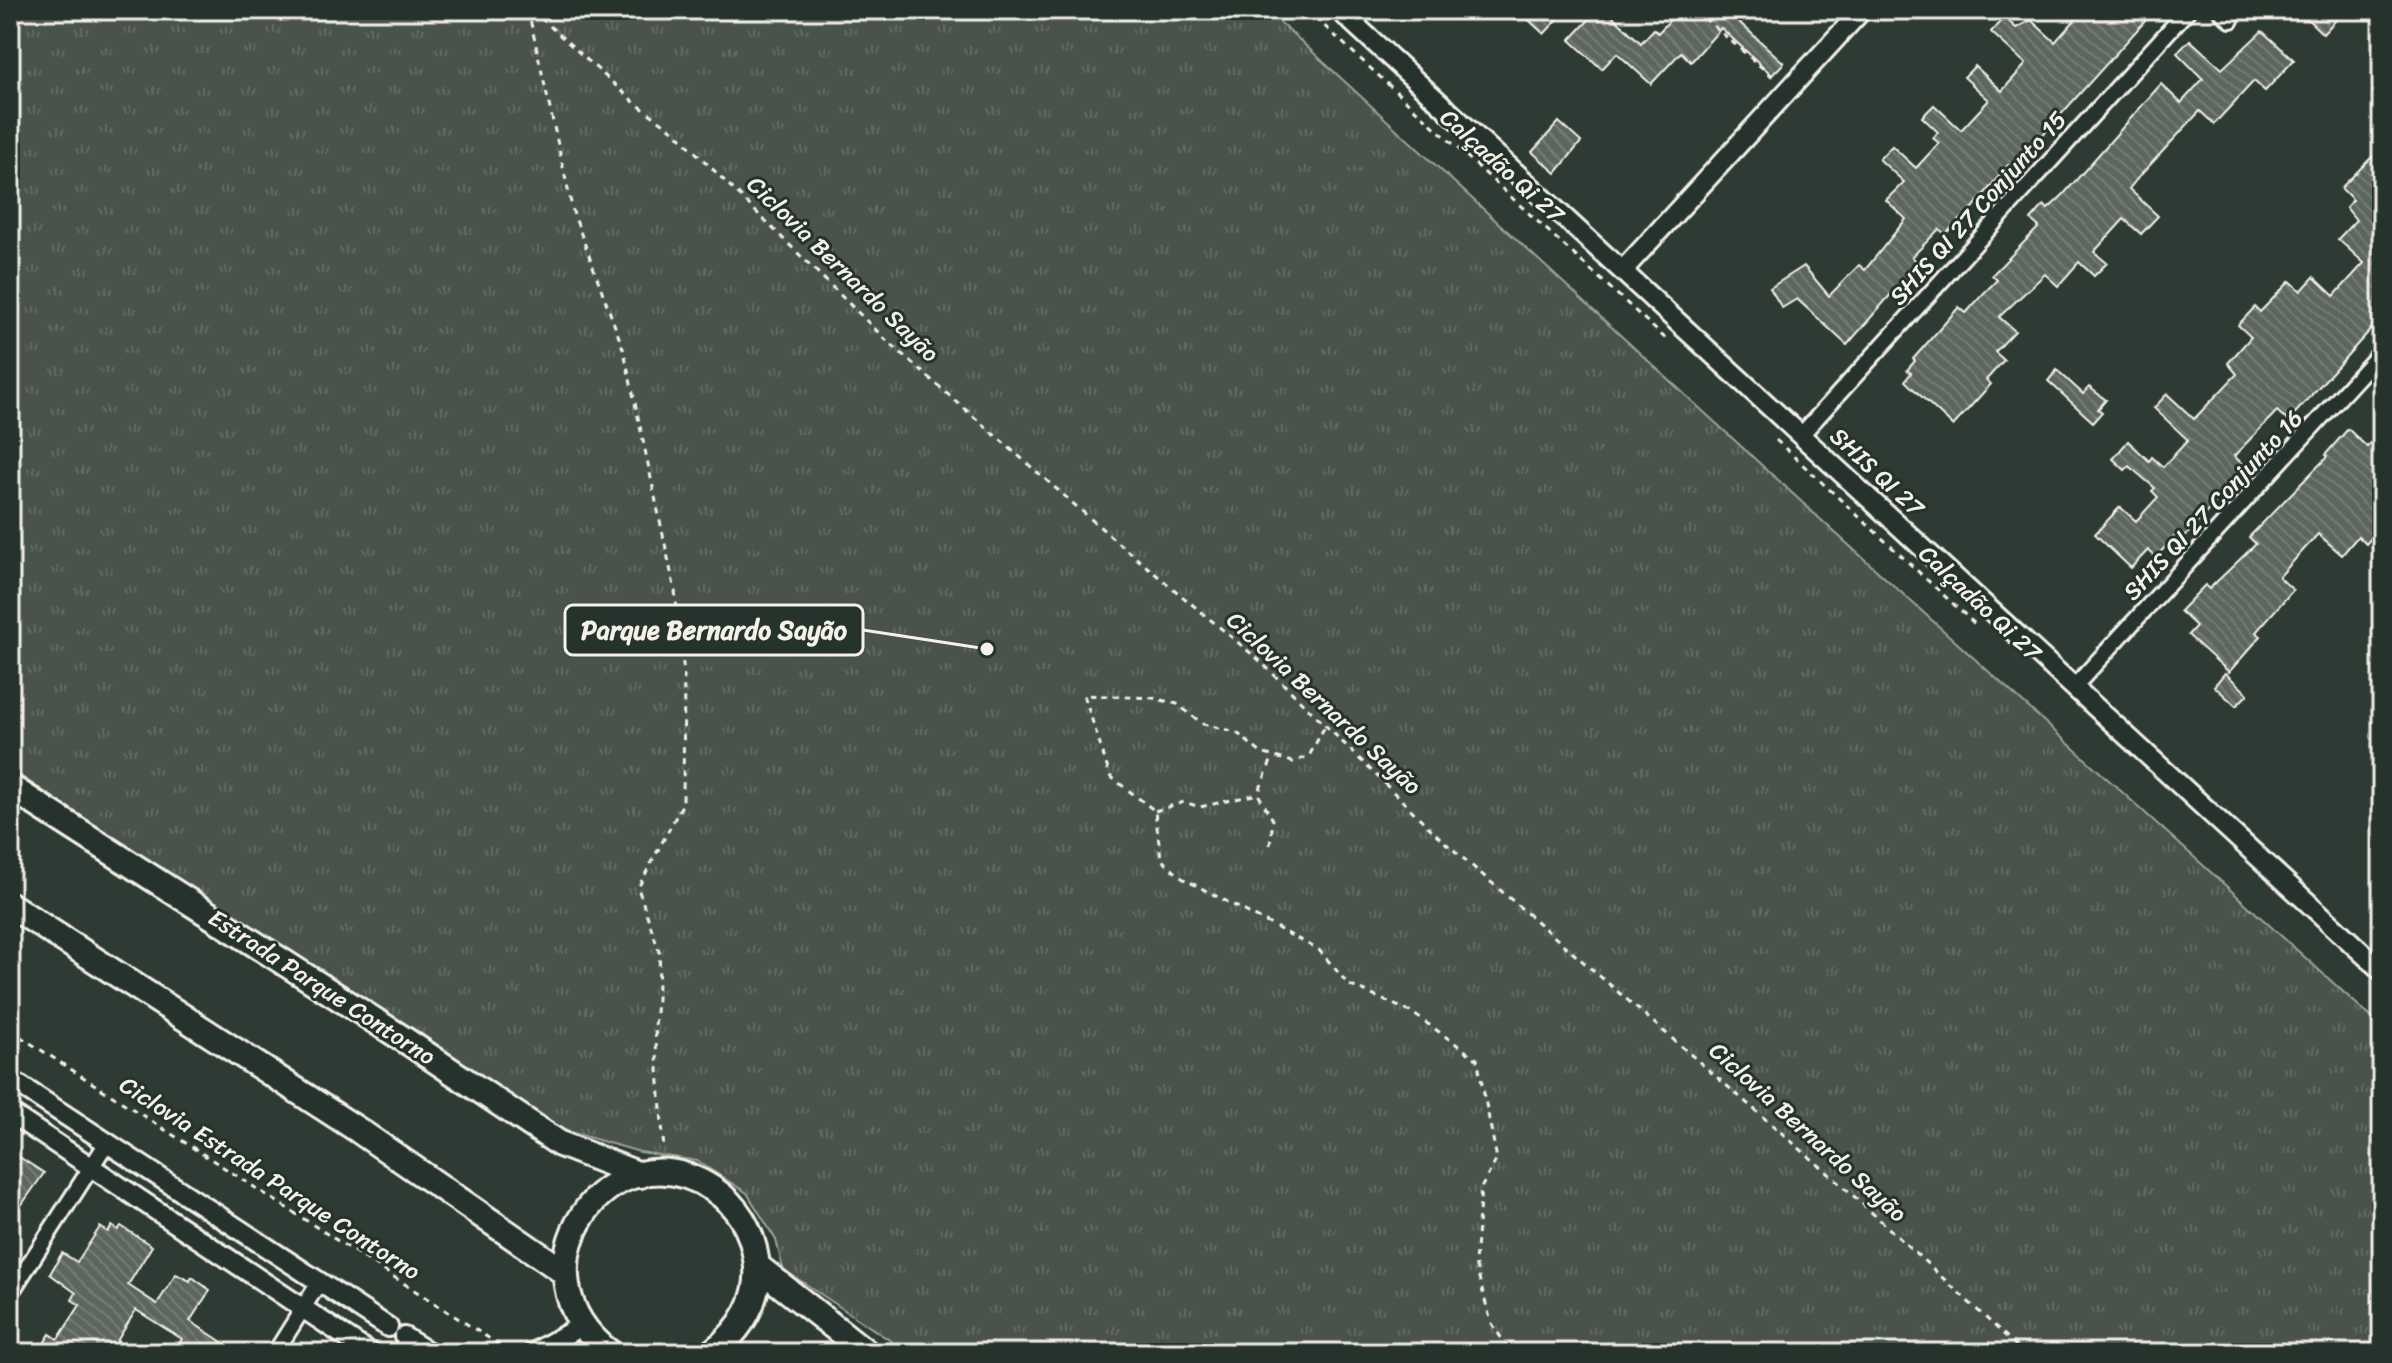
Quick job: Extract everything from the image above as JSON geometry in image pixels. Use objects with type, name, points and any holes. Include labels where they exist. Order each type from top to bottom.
[{"type":"main road","name":"Estrada Parque Contorno","points":[[10,787],[560,1144],[640,1175]]},
{"type":"main road","points":[[10,905],[358,1130],[564,1272]]},
{"type":"main road","points":[[610,1353],[581,1326],[569,1300],[564,1272],[570,1237],[586,1208],[612,1186],[640,1175],[666,1173],[705,1184],[722,1195],[747,1227],[757,1266],[755,1292],[746,1317],[736,1331],[711,1353]]},
{"type":"main road","points":[[757,1266],[867,1353]]},
{"type":"street","name":"SHIS QI 27","points":[[1339,10],[2074,687],[2376,977]]},
{"type":"street","points":[[1623,270],[1862,10]]},
{"type":"street","name":"SHIS QI 27 Conjunto 15","points":[[1801,435],[2188,10]]},
{"type":"street","name":"SHIS QI 27 Conjunto 16","points":[[2074,687],[2382,351]]},
{"type":"street","points":[[10,1079],[388,1327]]},
{"type":"street","points":[[10,1113],[370,1353]]},
{"type":"street","points":[[10,1294],[108,1141]]},
{"type":"street","points":[[275,1353],[320,1281]]},
{"type":"street","points":[[533,1353],[581,1326]]},
{"type":"street","points":[[404,1337],[430,1353]]},
{"type":"path","name":"Ciclovia Bernardo Sayão","points":[[530,10],[635,103],[673,130],[887,341],[1123,547],[1259,660],[1324,728],[1441,839],[1843,1186],[2024,1353]]},
{"type":"path","points":[[530,10],[573,212],[624,351],[675,591],[684,674],[683,803],[638,888],[660,954],[655,1028],[666,1173]]},
{"type":"path","name":"Calçadão Qi 27","points":[[1307,10],[1676,348]]},
{"type":"path","points":[[1695,10],[1779,83]]},
{"type":"path","name":"Calçadão Qi 27","points":[[1768,432],[1986,633]]},
{"type":"path","points":[[1324,728],[1309,756],[1293,762],[1261,753],[1236,732],[1203,724],[1177,704],[1153,698],[1084,695],[1110,776],[1155,811],[1161,859],[1182,878],[1319,950],[1349,985],[1411,1012],[1477,1059],[1497,1159],[1481,1188],[1475,1263],[1491,1322],[1511,1353]]},
{"type":"path","points":[[1258,794],[1273,756]]},
{"type":"path","points":[[1155,811],[1184,802],[1200,807],[1258,794]]},
{"type":"path","points":[[1258,794],[1273,820],[1270,845]]},
{"type":"path","points":[[2376,977],[2382,995]]},
{"type":"path","name":"Ciclovia Estrada Parque Contorno","points":[[10,1030],[512,1353]]},
{"type":"green space","points":[[10,10],[1267,10],[1831,529],[2382,1027],[2382,1353],[909,1353],[783,1269],[776,1240],[747,1193],[697,1161],[640,1152],[553,1127],[10,769]]},
{"type":"building","points":[[1518,10],[1551,10],[1559,18],[1544,34]]},
{"type":"building","points":[[1598,10],[1610,14],[1641,43],[1654,29],[1658,33],[1679,10],[1726,10],[1784,63],[1772,75],[1721,28],[1691,62],[1681,52],[1651,84],[1617,53],[1602,69],[1570,40]]},
{"type":"building","points":[[2084,10],[2155,10],[2012,169],[2008,165],[1973,208],[1945,234],[1939,229],[1912,257],[1918,263],[1847,345],[1797,299],[1782,308],[1770,288],[1804,266],[1829,296],[1859,265],[1865,270],[1906,219],[1886,200],[1904,182],[1879,159],[1892,146],[1916,168],[1939,143],[1933,138],[1938,132],[1922,117],[1934,105],[1961,130],[1989,100],[1964,77],[1975,66],[2002,91],[2026,64],[1991,32],[2004,17],[2016,28],[2031,20],[2055,42]]},
{"type":"building","points":[[2298,10],[2345,10],[2323,34]]},
{"type":"building","points":[[2262,31],[2294,60],[2265,91],[2254,81],[2214,124],[2200,111],[2137,179],[2129,189],[2158,216],[2141,234],[2124,219],[2094,252],[2107,263],[2094,276],[2079,262],[2058,286],[2045,274],[1999,317],[2015,331],[1995,352],[2004,360],[1986,380],[1991,384],[1953,426],[1905,381],[1911,373],[1907,370],[1915,361],[1913,359],[1959,307],[1966,313],[1997,280],[1992,275],[2039,227],[2031,220],[2044,205],[2048,209],[2063,195],[2161,84],[2181,103],[2203,79],[2177,53],[2190,40],[2222,69]]},
{"type":"building","points":[[1559,122],[1581,142],[1556,173],[1532,152]]},
{"type":"building","points":[[2372,157],[2382,167],[2382,317],[2288,421],[2277,411],[2234,456],[2249,470],[2234,485],[2232,483],[2180,543],[2174,537],[2156,557],[2148,550],[2131,568],[2095,534],[2120,507],[2136,521],[2158,497],[2152,491],[2155,488],[2129,466],[2125,470],[2113,459],[2128,441],[2149,461],[2152,457],[2163,467],[2188,440],[2154,408],[2167,394],[2194,419],[2237,374],[2228,363],[2251,337],[2238,325],[2255,307],[2260,312],[2290,281],[2301,291],[2314,277],[2334,296],[2364,263],[2338,239],[2356,220],[2346,207],[2353,200],[2341,188]]},
{"type":"building","points":[[2057,370],[2083,394],[2089,387],[2106,400],[2098,409],[2102,412],[2093,422],[2048,381]]},
{"type":"building","points":[[2348,429],[2367,447],[2382,431],[2382,526],[2366,544],[2358,536],[2342,555],[2318,534],[2279,577],[2293,590],[2256,632],[2261,636],[2229,672],[2188,635],[2196,626],[2180,611],[2205,585],[2209,589],[2256,544],[2249,537],[2327,457],[2325,455]]},
{"type":"building","points":[[2225,673],[2248,694],[2236,706],[2214,686]]},
{"type":"building","points":[[10,1151],[44,1173],[20,1207],[10,1201]]},
{"type":"building","points":[[112,1226],[118,1230],[121,1226],[152,1246],[128,1285],[157,1304],[176,1274],[190,1281],[192,1277],[210,1290],[190,1321],[239,1353],[173,1353],[182,1339],[136,1310],[117,1341],[134,1353],[38,1353],[50,1334],[58,1339],[80,1305],[72,1300],[76,1293],[50,1274],[62,1253],[77,1262],[100,1227],[108,1232]]},
{"type":"place","name":"Parque Bernardo Sayão","points":[[987,649]]}]
